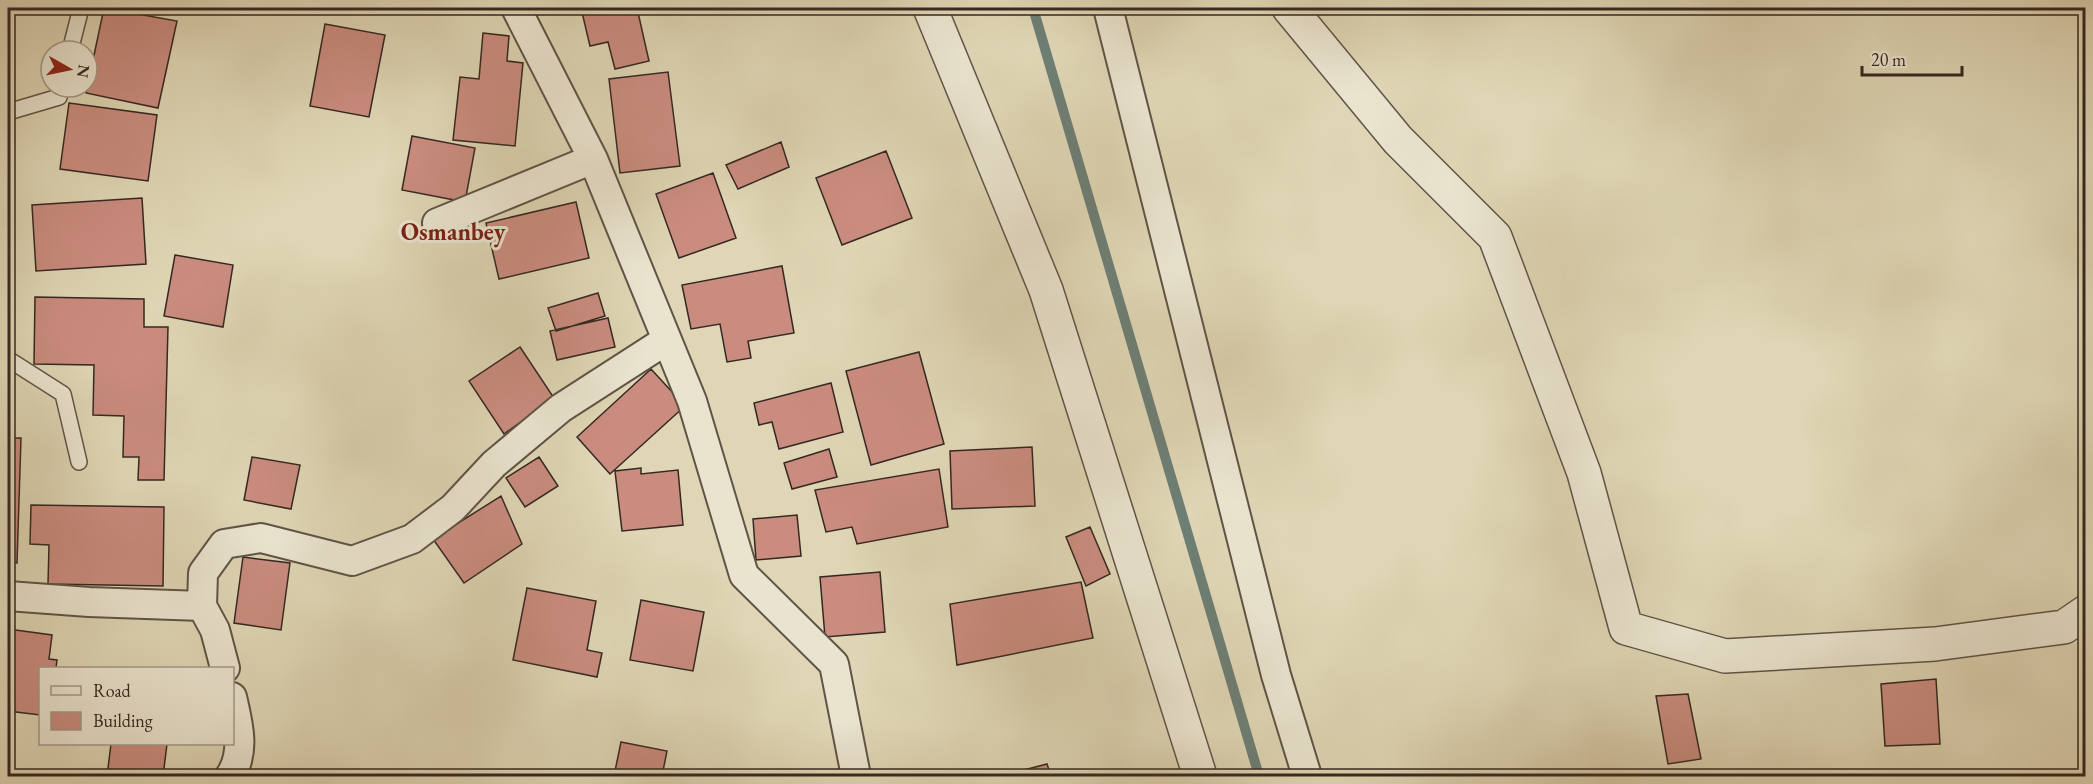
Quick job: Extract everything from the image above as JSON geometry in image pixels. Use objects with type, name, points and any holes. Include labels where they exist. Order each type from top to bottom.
[{"type":"street","points":[[516,8],[593,159],[665,341],[692,400],[744,575],[834,664],[856,777]]},
{"type":"street","points":[[930,8],[1046,290],[1200,777]]},
{"type":"street","points":[[1108,8],[1276,675],[1307,777]]},
{"type":"street","points":[[1289,8],[1398,140],[1495,237],[1584,473],[1626,628],[1725,656],[1935,644],[2064,627],[2085,612]]},
{"type":"street","points":[[437,223],[593,159]]},
{"type":"street","points":[[224,667],[215,630],[202,606],[203,573],[224,544],[261,538],[352,561],[412,539],[453,508],[494,464],[561,408],[665,341]]},
{"type":"street","points":[[8,596],[89,602],[202,606]]},
{"type":"street","points":[[230,777],[235,769],[241,735],[234,705]]},
{"type":"lane","points":[[73,39],[81,8]]},
{"type":"lane","points":[[8,112],[52,99]]},
{"type":"lane","points":[[8,359],[63,394],[79,462]]},
{"type":"building","points":[[104,8],[177,21],[158,108],[99,96],[97,39]]},
{"type":"building","points":[[581,8],[637,8],[649,61],[615,69],[608,42],[590,46]]},
{"type":"building","points":[[325,24],[385,35],[369,117],[310,106]]},
{"type":"building","points":[[483,33],[509,36],[507,61],[523,63],[515,146],[453,140],[460,77],[479,79]]},
{"type":"building","points":[[668,72],[680,166],[620,173],[609,79]]},
{"type":"building","points":[[69,103],[157,115],[148,181],[60,169]]},
{"type":"building","points":[[412,136],[475,148],[465,202],[402,190]]},
{"type":"building","points":[[781,142],[789,167],[738,189],[726,165]]},
{"type":"building","points":[[886,151],[912,218],[842,245],[816,178]]},
{"type":"building","points":[[713,173],[736,238],[679,258],[656,194]]},
{"type":"building","points":[[142,198],[146,264],[36,271],[32,205]]},
{"type":"building","points":[[576,202],[589,258],[499,279],[486,223]]},
{"type":"building","points":[[175,255],[233,265],[223,327],[164,316]]},
{"type":"building","points":[[782,266],[794,333],[748,341],[751,358],[727,362],[720,324],[691,329],[682,285]]},
{"type":"building","points":[[598,293],[605,316],[556,331],[548,308]]},
{"type":"building","points":[[35,297],[144,299],[144,327],[168,327],[164,480],[138,480],[139,457],[123,457],[124,416],[93,415],[94,365],[34,364]]},
{"type":"building","points":[[608,318],[615,347],[557,360],[550,331]]},
{"type":"building","points":[[520,347],[554,398],[504,434],[469,381]]},
{"type":"building","points":[[919,352],[944,444],[871,465],[846,371]]},
{"type":"building","points":[[651,369],[685,406],[610,474],[577,437]]},
{"type":"building","points":[[831,383],[843,432],[779,449],[772,422],[759,425],[754,403]]},
{"type":"building","points":[[8,438],[21,438],[17,563],[8,562]]},
{"type":"building","points":[[1032,447],[1035,506],[952,509],[950,451]]},
{"type":"building","points":[[829,449],[837,477],[792,489],[784,463]]},
{"type":"building","points":[[252,457],[300,465],[291,509],[244,500]]},
{"type":"building","points":[[539,457],[558,486],[525,507],[506,478]]},
{"type":"building","points":[[641,468],[641,474],[678,470],[683,525],[622,531],[615,471]]},
{"type":"building","points":[[939,469],[948,527],[857,544],[852,527],[826,532],[815,490]]},
{"type":"building","points":[[501,496],[522,544],[464,583],[433,539]]},
{"type":"building","points":[[31,505],[164,507],[163,586],[48,584],[49,545],[30,544]]},
{"type":"building","points":[[797,515],[801,556],[756,560],[753,519]]},
{"type":"building","points":[[1090,527],[1110,574],[1086,586],[1066,537]]},
{"type":"building","points":[[243,557],[290,563],[281,630],[234,623]]},
{"type":"building","points":[[880,572],[885,632],[825,637],[820,577]]},
{"type":"building","points":[[1081,582],[1093,638],[957,665],[950,604]]},
{"type":"building","points":[[527,588],[596,601],[587,650],[602,653],[597,677],[513,660]]},
{"type":"building","points":[[641,600],[704,612],[693,671],[630,660]]},
{"type":"building","points":[[8,629],[52,635],[49,659],[57,660],[56,667],[39,667],[39,715],[8,711]]},
{"type":"building","points":[[1936,679],[1940,744],[1885,746],[1881,684]]},
{"type":"building","points":[[1688,694],[1701,759],[1668,764],[1656,696]]},
{"type":"building","points":[[621,742],[667,751],[662,776],[614,776]]},
{"type":"building","points":[[111,745],[167,745],[163,776],[107,776]]},
{"type":"building","points":[[1047,764],[1051,776],[1001,776]]},
{"type":"waterway","points":[[1033,8],[1259,776]]},
{"type":"district","name":"Osmanbey","points":[[453,231]]}]
